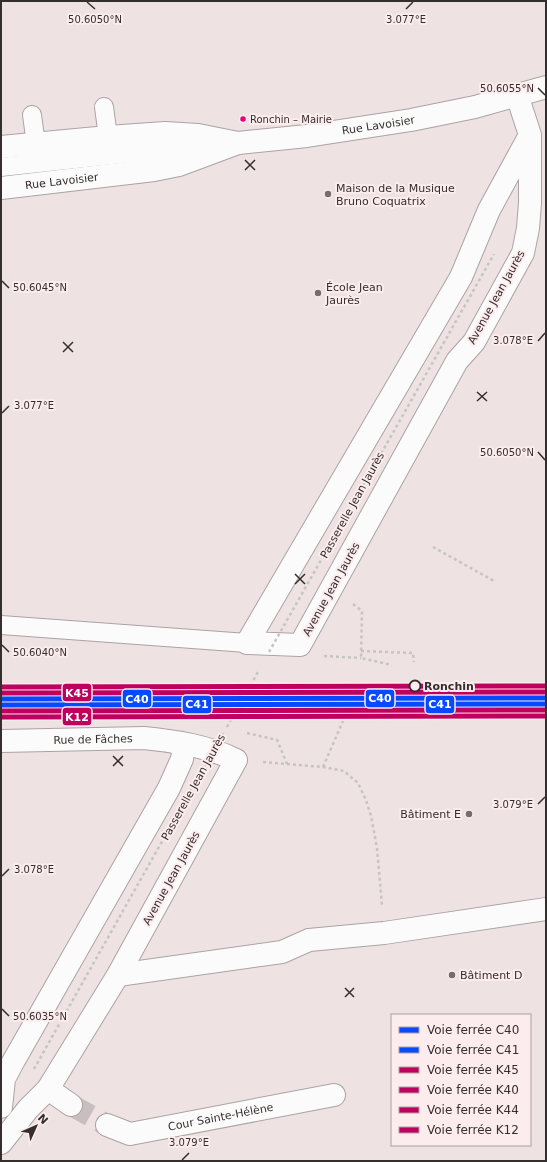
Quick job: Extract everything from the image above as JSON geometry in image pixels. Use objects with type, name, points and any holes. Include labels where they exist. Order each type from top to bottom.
[{"type":"street","points":[[517,95],[546,87]]},
{"type":"street","name":"Avenue Jean Jaurès","points":[[247,643],[300,645],[457,362],[474,342],[523,253],[530,203],[530,135],[517,95]]},
{"type":"street","name":"Rue Lavoisier","points":[[1,188],[154,170],[179,165],[238,143],[307,136],[411,120],[475,107],[517,95]]},
{"type":"street","name":"Rue Lavoisier","points":[[1,147],[165,133],[198,135],[238,143]]},
{"type":"street","points":[[247,643],[461,277],[489,210],[530,135]]},
{"type":"street","name":"Rue de Fâches","points":[[1,740],[144,738],[166,740],[184,744]]},
{"type":"street","points":[[1,1107],[4,1079],[169,788],[182,759],[184,744],[222,753],[236,760]]},
{"type":"street","name":"Avenue Jean Jaurès","points":[[2,1134],[43,1094],[118,975],[236,760]]},
{"type":"street","points":[[118,975],[282,952],[309,940],[384,934],[546,909]]},
{"type":"street","points":[[43,1094],[71,1105]]},
{"type":"street","name":"Cour Sainte-Hélène","points":[[107,1125],[130,1134],[334,1095]]},
{"type":"lane","points":[[104,107],[108,137]]},
{"type":"lane","points":[[32,115],[36,144]]},
{"type":"lane","points":[[1,167],[238,143]]},
{"type":"lane","points":[[1,625],[247,643]]},
{"type":"path","name":"Passerelle Jean Jaurès","points":[[269,652],[494,254]]},
{"type":"path","points":[[433,547],[494,581]]},
{"type":"path","points":[[333,584],[362,611],[361,658]]},
{"type":"path","points":[[361,651],[413,653],[414,662]]},
{"type":"path","points":[[339,657],[361,658],[392,665]]},
{"type":"path","name":"Passerelle Jean Jaurès","points":[[34,1069],[261,666]]},
{"type":"path","points":[[324,767],[343,722]]},
{"type":"path","points":[[244,733],[277,740],[288,764]]},
{"type":"path","points":[[236,760],[324,767],[344,771],[358,783],[366,800],[377,848],[384,934]]},
{"type":"tunnel","points":[[71,1105],[107,1125]]},
{"type":"rail line","name":"K44","points":[[1,687],[546,686]]},
{"type":"rail line","name":"K45","points":[[1,693],[546,692]]},
{"type":"rail line","name":"C40","points":[[1,699],[546,698]]},
{"type":"rail line","name":"C41","points":[[1,705],[546,704]]},
{"type":"rail line","name":"K40","points":[[1,711],[546,710]]},
{"type":"rail line","name":"K12","points":[[1,717],[546,716]]},
{"type":"place","name":"Ronchin – Mairie","points":[[243,119]]},
{"type":"place","name":"Maison de la Musique Bruno Coquatrix","points":[[328,194]]},
{"type":"place","name":"École Jean Jaurès","points":[[318,293]]},
{"type":"place","name":"Ronchin","points":[[415,686]]},
{"type":"place","name":"Bâtiment E","points":[[469,814]]},
{"type":"place","name":"Bâtiment D","points":[[452,975]]}]
